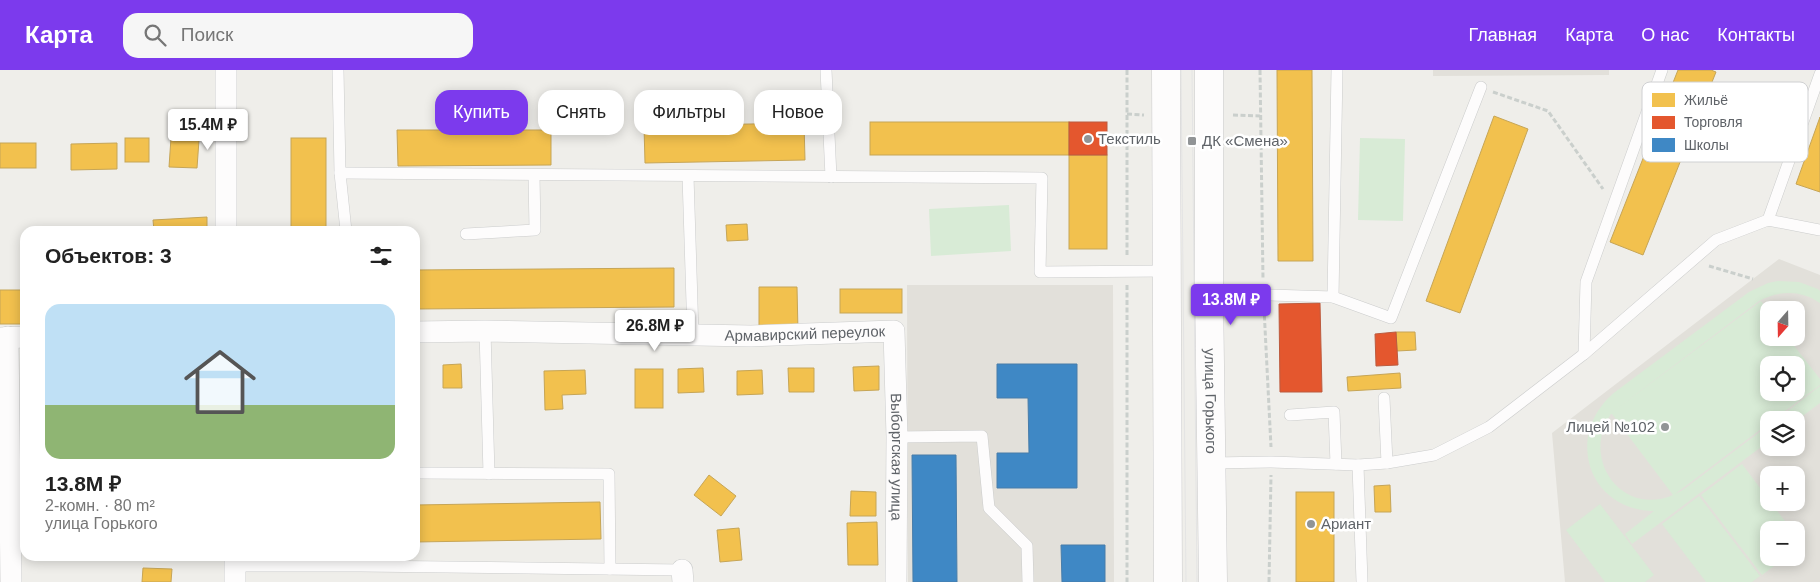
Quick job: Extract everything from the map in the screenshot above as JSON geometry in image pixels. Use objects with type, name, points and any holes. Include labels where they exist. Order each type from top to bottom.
[{"type":"main road","points":[[1166,70],[1168,582]]},
{"type":"main road","name":"улица Горького","points":[[1209,70],[1209,293],[1214,582]]},
{"type":"street","points":[[226,70],[226,226]]},
{"type":"street","name":"Армавирский переулок","points":[[420,332],[485,331],[752,336],[894,331]]},
{"type":"street","name":"Выборгская улица","points":[[894,331],[897,437],[896,582]]},
{"type":"street","points":[[11,337],[11,582]]},
{"type":"lane","points":[[338,70],[340,173],[345,226]]},
{"type":"lane","points":[[826,70],[831,177]]},
{"type":"lane","points":[[1333,297],[1337,70]]},
{"type":"lane","points":[[1658,82],[1662,70]]},
{"type":"lane","points":[[1808,108],[1820,74]]},
{"type":"lane","points":[[1209,293],[1333,297],[1391,318],[1480,87]]},
{"type":"lane","points":[[1584,354],[1586,282],[1642,126]]},
{"type":"lane","points":[[1768,220],[1789,162]]},
{"type":"lane","points":[[340,173],[1042,178],[1040,272],[1166,271]]},
{"type":"lane","points":[[466,234],[536,230],[534,175]]},
{"type":"lane","points":[[688,176],[692,335]]},
{"type":"lane","points":[[1212,463],[1271,462],[1358,465],[1386,463],[1434,455],[1489,427],[1584,354],[1716,240],[1768,220],[1820,230]]},
{"type":"lane","points":[[485,331],[489,474]]},
{"type":"lane","points":[[1384,398],[1386,463]]},
{"type":"lane","points":[[1290,415],[1334,412],[1336,464]]},
{"type":"lane","points":[[897,437],[982,436],[989,508],[1027,546],[1028,582]]},
{"type":"lane","points":[[1358,465],[1362,582]]},
{"type":"lane","points":[[420,473],[609,474],[610,569]]},
{"type":"lane","points":[[235,568],[360,561],[610,569],[682,576]]},
{"type":"path","points":[[1127,70],[1127,582]]},
{"type":"path","points":[[1260,70],[1264,296],[1271,462],[1269,582]]},
{"type":"path","points":[[1480,87],[1548,111],[1614,204]]},
{"type":"path","points":[[1692,261],[1753,279]]},
{"type":"shaded area","points":[[1433,70],[1609,70],[1609,75],[1433,76]]},
{"type":"shaded area","name":"Лицей №102","points":[[1779,259],[1820,275],[1820,582],[1565,582],[1552,433]]},
{"type":"shaded area","points":[[907,285],[1113,285],[1114,582],[908,582]]},
{"type":"green space","points":[[1360,138],[1405,139],[1403,221],[1358,220]]},
{"type":"green space","points":[[1009,205],[1011,251],[931,256],[929,209]]},
{"type":"green space","points":[[1778,281],[1799,282],[1820,291],[1820,303],[1805,296],[1790,293],[1774,295],[1759,301],[1615,410],[1760,302],[1760,346],[1794,346],[1802,356],[1760,356],[1760,401],[1799,401],[1785,411],[1760,411],[1760,430],[1675,494],[1760,432],[1760,448],[1632,544],[1625,534],[1654,511],[1631,507],[1612,498],[1599,484],[1590,467],[1587,448],[1590,428],[1599,409],[1615,392],[1749,292],[1768,283]],"holes":[[[1612,414],[1673,495],[1654,500],[1637,498],[1623,491],[1611,480],[1604,465],[1600,449],[1603,431]]]},
{"type":"green space","points":[[1805,360],[1820,379],[1820,385],[1805,396]]},
{"type":"green space","points":[[1820,386],[1820,403],[1805,414],[1805,411],[1788,411],[1801,401],[1805,401],[1805,398]]},
{"type":"green space","points":[[1742,464],[1760,488],[1760,511],[1777,511],[1785,521],[1760,521],[1760,566],[1774,566],[1762,575],[1701,495]]},
{"type":"green space","points":[[1699,496],[1760,576],[1752,582],[1706,582],[1662,524]]},
{"type":"green space","points":[[1600,504],[1654,575],[1645,582],[1605,582],[1566,530]]},
{"type":"building: Жильё","points":[[1277,70],[1312,70],[1313,261],[1278,261]]},
{"type":"building: Жильё","points":[[1678,70],[1711,70],[1716,72],[1712,82],[1673,82]]},
{"type":"building: Жильё","points":[[1494,116],[1528,129],[1460,313],[1426,301]]},
{"type":"building: Жильё","points":[[1820,117],[1820,192],[1796,184],[1804,162],[1808,162],[1808,150]]},
{"type":"building: Жильё","points":[[870,122],[1069,122],[1069,155],[870,155]]},
{"type":"building: Жильё","points":[[744,124],[754,124],[754,135],[804,135],[805,160],[645,163],[644,135],[744,135]]},
{"type":"building: Жильё","points":[[397,130],[435,130],[435,135],[528,135],[528,130],[538,130],[538,135],[551,135],[551,165],[398,166]]},
{"type":"building: Жильё","points":[[125,138],[149,138],[149,162],[125,162]]},
{"type":"building: Жильё","points":[[171,138],[199,140],[197,168],[169,167]]},
{"type":"building: Жильё","points":[[291,138],[326,138],[326,226],[291,226]]},
{"type":"building: Жильё","points":[[0,143],[36,143],[36,168],[0,168]]},
{"type":"building: Жильё","points":[[117,143],[117,169],[71,170],[71,144]]},
{"type":"building: Жильё","points":[[1069,155],[1107,155],[1107,249],[1069,249]]},
{"type":"building: Жильё","points":[[1642,161],[1680,162],[1643,255],[1610,242]]},
{"type":"building: Жильё","points":[[207,217],[207,226],[154,226],[153,220]]},
{"type":"building: Жильё","points":[[747,224],[748,240],[727,241],[726,225]]},
{"type":"building: Жильё","points":[[674,268],[674,307],[420,309],[420,270]]},
{"type":"building: Жильё","points":[[759,287],[797,287],[798,332],[759,332]]},
{"type":"building: Жильё","points":[[840,289],[902,289],[902,313],[840,313]]},
{"type":"building: Жильё","points":[[0,290],[20,290],[20,324],[0,324]]},
{"type":"building: Жильё","points":[[1396,332],[1415,332],[1416,350],[1397,351]]},
{"type":"building: Жильё","points":[[461,364],[462,388],[443,388],[443,365]]},
{"type":"building: Жильё","points":[[879,366],[879,390],[854,391],[853,367]]},
{"type":"building: Жильё","points":[[703,368],[704,392],[678,393],[678,369]]},
{"type":"building: Жильё","points":[[788,368],[814,368],[814,392],[789,392]]},
{"type":"building: Жильё","points":[[635,369],[663,369],[663,408],[635,408]]},
{"type":"building: Жильё","points":[[585,370],[586,394],[562,395],[563,409],[545,410],[544,371]]},
{"type":"building: Жильё","points":[[762,370],[763,394],[737,395],[737,371]]},
{"type":"building: Жильё","points":[[1400,373],[1401,388],[1348,391],[1347,377]]},
{"type":"building: Жильё","points":[[709,475],[736,496],[721,516],[694,495]]},
{"type":"building: Жильё","points":[[1390,485],[1391,512],[1375,512],[1374,486]]},
{"type":"building: Жильё","points":[[851,491],[876,492],[876,516],[850,516]]},
{"type":"building: Жильё","points":[[1296,492],[1334,492],[1334,582],[1296,582]]},
{"type":"building: Жильё","points":[[600,502],[601,539],[420,542],[420,505]]},
{"type":"building: Жильё","points":[[877,522],[878,565],[848,565],[847,523]]},
{"type":"building: Жильё","points":[[739,528],[742,560],[720,562],[717,530]]},
{"type":"building: Жильё","points":[[143,568],[172,569],[171,582],[142,582]]},
{"type":"building: Торговля","name":"Текстиль","points":[[1069,122],[1107,122],[1107,155],[1069,155]]},
{"type":"building: Торговля","points":[[1320,303],[1322,392],[1280,392],[1279,304]]},
{"type":"building: Торговля","points":[[1396,332],[1398,365],[1376,366],[1375,334]]},
{"type":"building: Школы","points":[[997,364],[1077,364],[1077,488],[997,488],[997,453],[1029,453],[1028,398],[997,398]]},
{"type":"building: Школы","points":[[912,455],[956,455],[957,582],[913,582]]},
{"type":"building: Школы","points":[[1061,545],[1105,545],[1105,582],[1062,582]]},
{"type":"tram line","points":[[1181,70],[1186,582]]},
{"type":"tram line","points":[[1192,70],[1197,582]]},
{"type":"place","name":"Текстиль","points":[[1088,139]]},
{"type":"place","name":"ДК «Смена»","points":[[1192,141]]},
{"type":"place","name":"Лицей №102","points":[[1665,427]]},
{"type":"place","name":"Ариант","points":[[1311,524]]}]
